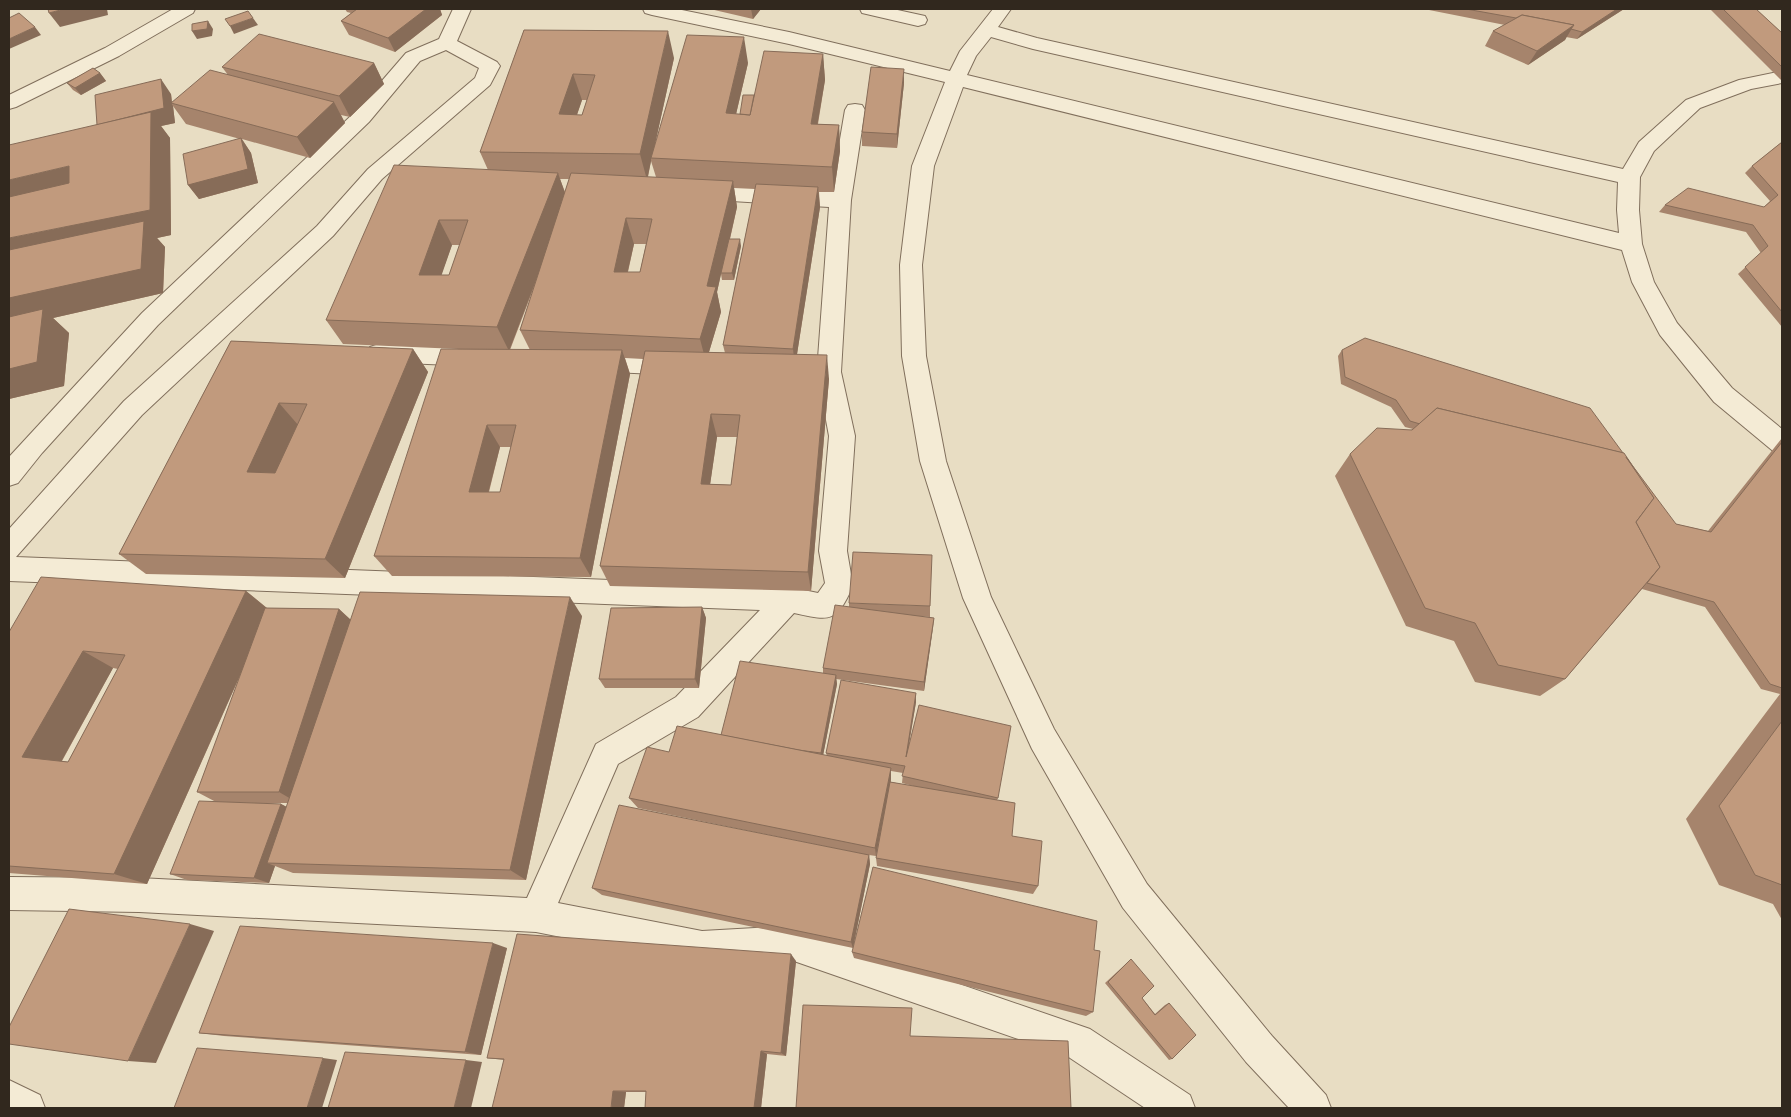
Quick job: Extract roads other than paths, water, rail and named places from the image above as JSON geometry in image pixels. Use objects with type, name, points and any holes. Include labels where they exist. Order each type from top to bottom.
[{"type":"street","points":[[9,103],[112,52],[186,9]]},
{"type":"street","points":[[9,475],[33,446],[150,319],[362,117],[413,57],[447,43],[462,9]]},
{"type":"street","points":[[652,9],[790,38],[1631,244]]},
{"type":"street","points":[[868,9],[918,20]]},
{"type":"street","points":[[1313,1108],[1258,1049],[1135,896],[1044,739],[977,598],[932,461],[914,347],[911,265],[923,166],[967,55],[993,19],[1033,44],[1629,176]]},
{"type":"street","points":[[9,548],[133,408],[325,231],[375,174],[483,81],[490,66],[447,43]]},
{"type":"street","points":[[1782,77],[1746,84],[1693,104],[1646,147],[1629,176],[1628,210],[1631,244],[1643,282],[1668,329],[1723,395],[1782,444]]},
{"type":"street","points":[[9,570],[789,599],[824,607],[839,586],[834,551],[842,436],[819,371],[840,200],[855,110]]},
{"type":"street","points":[[375,174],[405,176]]},
{"type":"street","points":[[682,191],[840,200]]},
{"type":"street","points":[[202,346],[232,348]]},
{"type":"street","points":[[361,353],[501,358]]},
{"type":"street","points":[[570,361],[700,366]]},
{"type":"street","points":[[536,915],[607,754],[687,707],[789,599]]},
{"type":"street","points":[[9,894],[139,895],[536,915],[702,948],[791,943],[1077,1042],[1177,1108]]},
{"type":"street","points":[[9,1098],[27,1108]]}]
